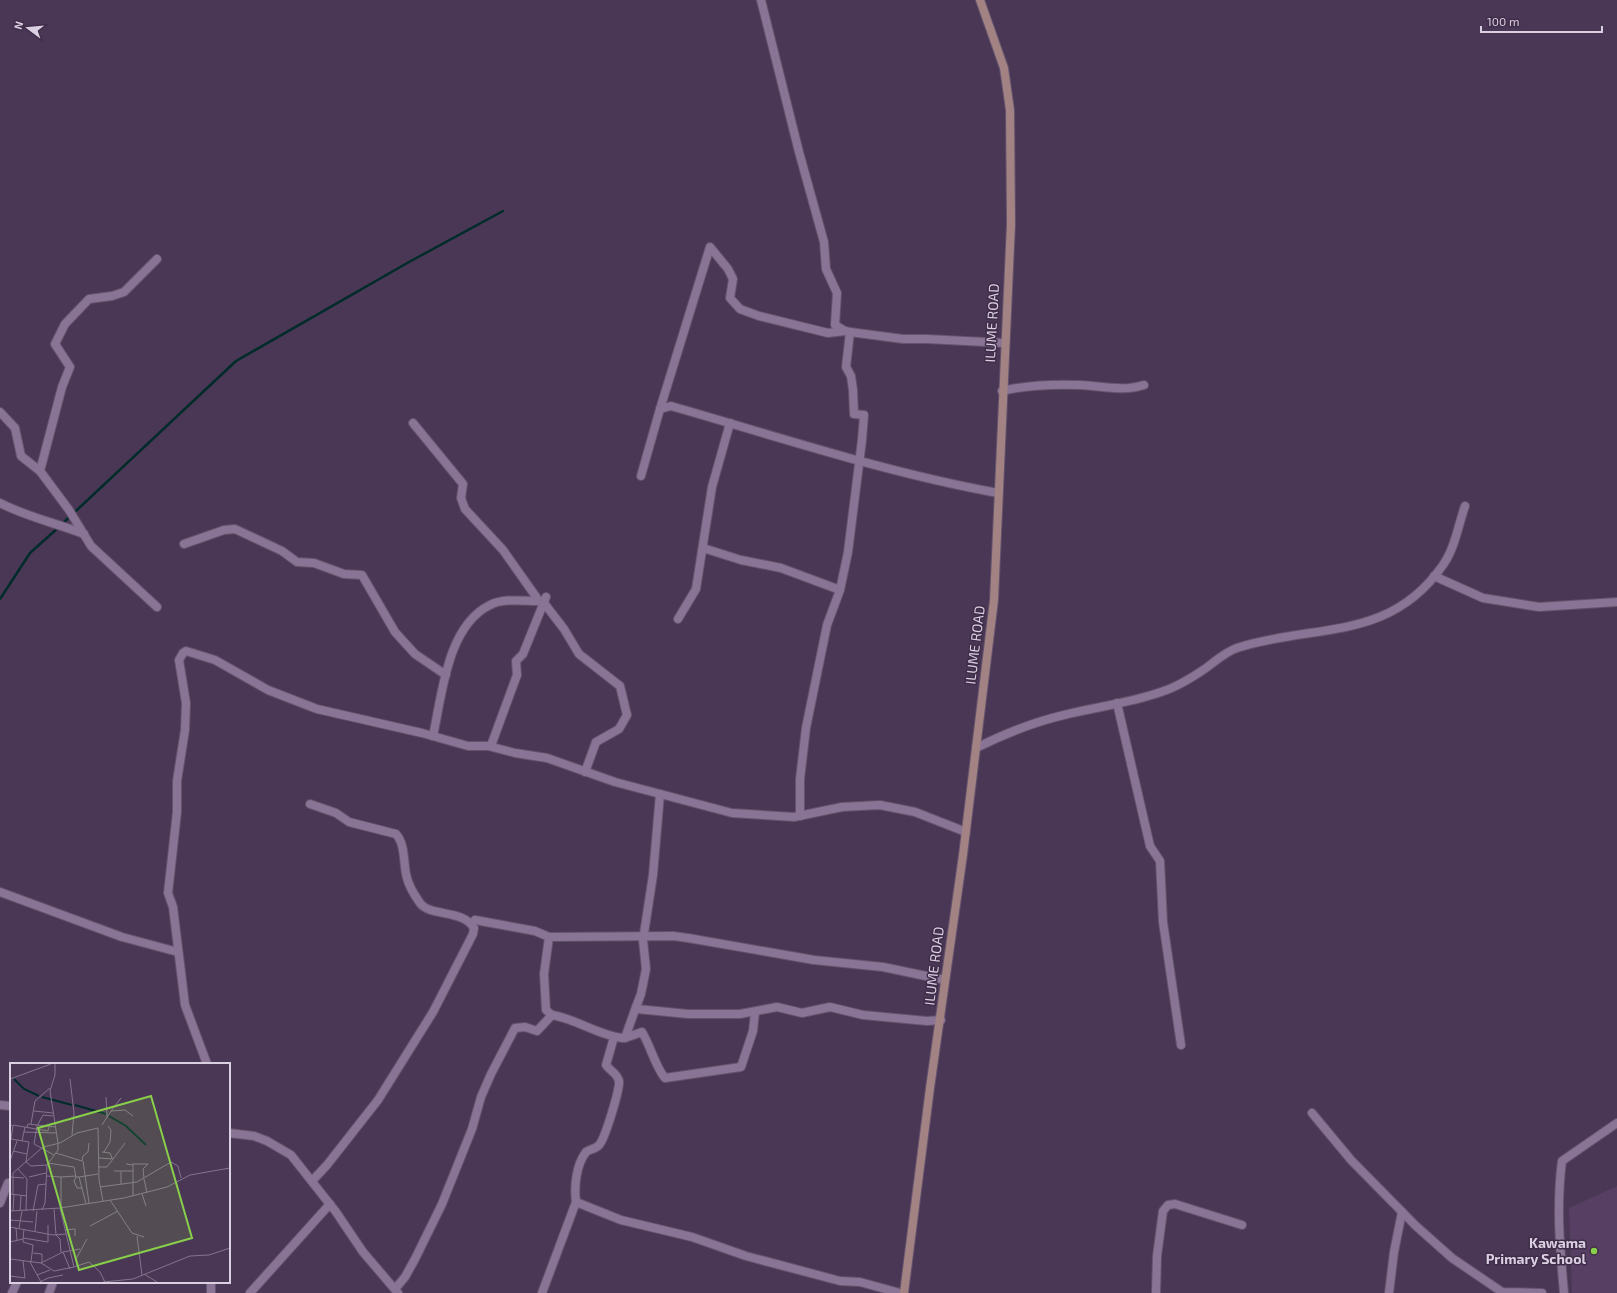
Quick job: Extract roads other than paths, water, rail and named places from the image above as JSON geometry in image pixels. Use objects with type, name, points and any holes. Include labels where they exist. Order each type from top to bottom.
[{"type":"street","points":[[761,0],[799,152],[824,242],[826,269],[836,293],[835,325],[847,332]]},
{"type":"street","name":"ILUME ROAD","points":[[904,1293],[930,1088],[941,1020],[945,980],[966,832],[994,600],[1004,343],[1011,224],[1010,110],[1004,68],[980,0]]},
{"type":"street","points":[[641,476],[710,247],[728,269],[733,279],[730,298],[740,309],[759,316],[828,332],[847,332],[904,339],[1004,343]]},
{"type":"street","points":[[40,471],[62,387],[70,367],[55,344],[65,324],[89,300],[112,296],[124,292],[157,259]]},
{"type":"street","points":[[800,816],[800,779],[806,728],[827,625],[840,590],[848,552],[860,461],[864,415],[854,414],[853,390],[850,376],[846,368],[847,332]]},
{"type":"street","points":[[1002,391],[1016,388],[1055,385],[1078,385],[1119,389],[1135,388],[1144,385]]},
{"type":"street","points":[[660,409],[671,406],[860,461],[948,484],[998,493]]},
{"type":"street","points":[[0,412],[15,428],[21,456],[40,471],[69,510],[91,546],[157,607]]},
{"type":"street","points":[[413,423],[463,484],[461,498],[465,509],[503,550],[543,600],[564,629],[579,654],[620,686],[627,715],[619,729],[596,742],[585,772]]},
{"type":"street","points":[[678,619],[696,589],[712,487],[730,423]]},
{"type":"street","points":[[0,503],[23,514],[61,525],[84,534]]},
{"type":"street","points":[[976,748],[994,739],[1063,715],[1162,692],[1184,681],[1236,648],[1308,633],[1358,625],[1403,607],[1443,565],[1452,548],[1465,506]]},
{"type":"street","points":[[184,544],[224,530],[235,529],[282,551],[297,562],[314,563],[344,574],[362,575],[395,632],[415,654],[446,675]]},
{"type":"street","points":[[703,548],[741,560],[781,568],[840,590]]},
{"type":"street","points":[[1434,576],[1483,598],[1539,607],[1617,602]]},
{"type":"street","points":[[433,736],[450,656],[458,638],[477,615],[489,605],[498,602],[543,600]]},
{"type":"street","points":[[492,743],[516,675],[516,661],[523,654],[543,600]]},
{"type":"street","points":[[207,1063],[185,1005],[173,907],[168,893],[177,812],[177,781],[185,730],[186,703],[179,660],[186,651],[215,660],[268,690],[317,709],[433,736],[468,746],[488,746],[515,754],[530,754],[547,758],[585,772],[732,813],[767,816],[800,816],[842,807],[880,805],[915,812],[966,832]]},
{"type":"street","points":[[1117,703],[1150,846],[1160,862],[1163,922],[1181,1045]]},
{"type":"street","points":[[625,1038],[641,994],[646,969],[643,936],[653,875],[660,794]]},
{"type":"street","points":[[310,804],[336,813],[348,822],[396,834],[400,838],[407,879],[421,904],[427,908],[448,913],[471,922],[474,928],[473,934],[433,1012],[378,1100],[327,1165],[312,1181]]},
{"type":"street","points":[[0,892],[122,937],[178,952]]},
{"type":"street","points":[[475,920],[535,931],[548,937],[614,938],[643,936],[688,938],[814,960],[883,967],[945,980]]},
{"type":"street","points":[[548,937],[544,974],[546,1010],[552,1015],[614,1037],[625,1038],[642,1032],[652,1048],[660,1072],[665,1078],[741,1067],[753,1031],[755,1012]]},
{"type":"street","points":[[636,1007],[639,1010],[688,1014],[740,1014],[777,1007],[802,1013],[830,1007],[863,1015],[927,1021],[941,1020]]},
{"type":"street","points":[[230,1133],[254,1136],[268,1141],[295,1158],[330,1204],[363,1252],[396,1291],[405,1277],[442,1204],[472,1129],[481,1097],[512,1033],[519,1027],[537,1031],[552,1015]]},
{"type":"street","points":[[542,1293],[576,1202],[575,1190],[583,1158],[588,1151],[599,1145],[604,1137],[618,1094],[619,1082],[617,1075],[609,1070],[606,1065],[614,1037]]},
{"type":"street","points":[[0,1105],[10,1106]]},
{"type":"street","points":[[1312,1113],[1351,1160],[1402,1212],[1452,1258],[1495,1289],[1502,1292],[1542,1293]]},
{"type":"street","points":[[1564,1293],[1558,1232],[1562,1162],[1617,1123]]},
{"type":"street","points":[[0,1203],[8,1183],[10,1184]]},
{"type":"street","points":[[576,1202],[621,1220],[692,1238],[746,1256],[840,1281],[860,1282],[900,1293]]},
{"type":"street","points":[[250,1293],[330,1204]]},
{"type":"street","points":[[1156,1293],[1157,1256],[1164,1211],[1168,1205],[1174,1204],[1242,1226]]},
{"type":"street","points":[[1389,1293],[1394,1252],[1402,1212]]},
{"type":"street","points":[[12,1293],[17,1283]]},
{"type":"street","points":[[49,1293],[53,1283]]},
{"type":"waterway","points":[[62,524],[236,361],[409,262],[503,211]]},
{"type":"waterway","points":[[0,599],[30,553],[59,527]]},
{"type":"place","name":"Kawama Primary School","points":[[1594,1251]]}]
